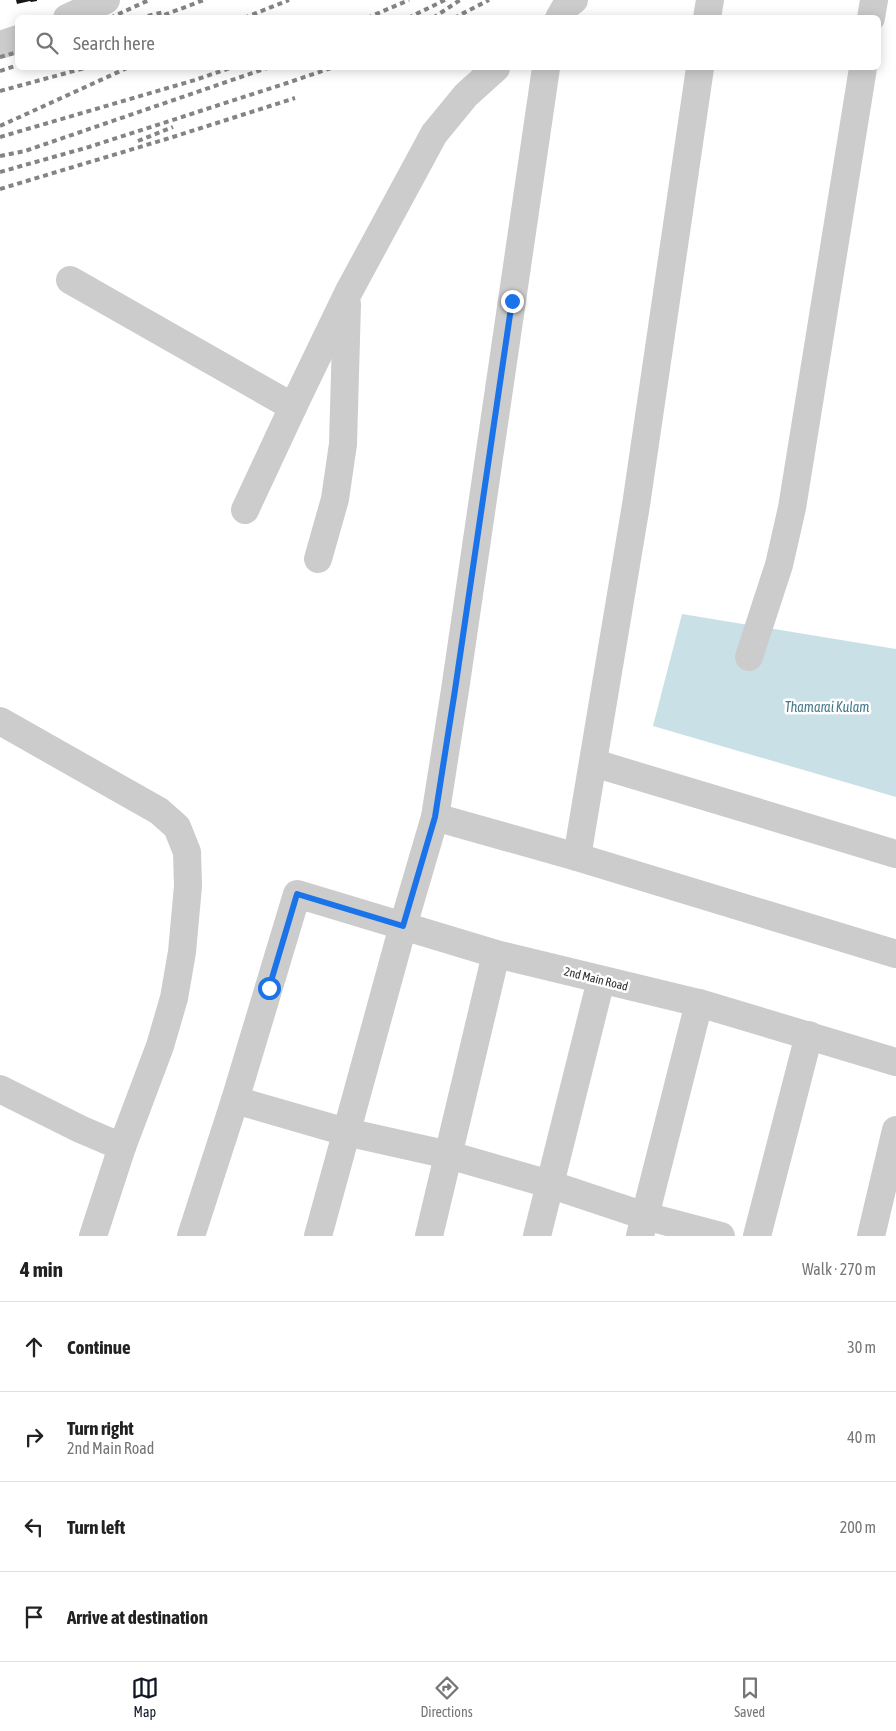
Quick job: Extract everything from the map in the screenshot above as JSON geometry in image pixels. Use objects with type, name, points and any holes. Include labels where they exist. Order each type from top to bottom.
[{"type":"street","points":[[74,15],[106,0]]},
{"type":"street","points":[[562,15],[566,6],[574,0]]},
{"type":"street","points":[[708,15],[710,0]]},
{"type":"street","points":[[872,15],[874,0]]},
{"type":"street","points":[[0,44],[15,40]]},
{"type":"street","points":[[245,510],[348,293],[434,134],[466,94],[494,70]]},
{"type":"street","points":[[318,1236],[403,926],[435,817],[546,70]]},
{"type":"street","points":[[577,857],[636,505],[700,70]]},
{"type":"street","points":[[749,657],[779,565],[792,508],[863,70]]},
{"type":"street","points":[[70,280],[294,407]]},
{"type":"street","points":[[318,560],[335,499],[343,444],[348,293]]},
{"type":"street","points":[[0,721],[159,810],[177,827],[185,845],[188,866],[186,910],[182,952],[174,998],[160,1046],[122,1147],[93,1236]]},
{"type":"street","points":[[594,763],[896,854]]},
{"type":"street","points":[[435,817],[577,857],[896,954]]},
{"type":"street","name":"2nd Main Road","points":[[235,1100],[297,894],[496,954],[698,1003],[896,1062]]},
{"type":"street","points":[[429,1236],[496,954]]},
{"type":"street","points":[[537,1236],[601,980]]},
{"type":"street","points":[[642,1226],[698,1003]]},
{"type":"street","points":[[757,1236],[809,1035]]},
{"type":"street","points":[[0,1089],[80,1129],[122,1147]]},
{"type":"street","points":[[191,1236],[235,1100],[346,1132],[449,1155],[549,1184],[642,1226],[721,1236]]},
{"type":"street","points":[[871,1236],[896,1130]]},
{"type":"water","name":"Thamarai Kulam","points":[[682,614],[896,649],[896,797],[653,726]]},
{"type":"building","points":[[16,0],[37,0],[37,1],[17,4]]},
{"type":"railway","points":[[116,15],[149,0]]},
{"type":"railway","points":[[164,15],[204,0]]},
{"type":"railway","points":[[252,15],[289,0]]},
{"type":"railway","points":[[374,15],[409,0]]},
{"type":"railway","points":[[414,15],[445,0]]},
{"type":"railway","points":[[438,15],[460,0]]},
{"type":"railway","points":[[460,15],[489,0]]},
{"type":"railway","points":[[152,15],[164,12]]},
{"type":"railway","points":[[0,57],[15,53]]},
{"type":"railway","points":[[0,71],[15,66]]},
{"type":"railway","points":[[0,91],[78,70]]},
{"type":"railway","points":[[0,126],[123,70]]},
{"type":"railway","points":[[0,137],[224,70]]},
{"type":"railway","points":[[0,156],[25,151],[261,70]]},
{"type":"railway","points":[[0,172],[89,147],[325,70]]},
{"type":"railway","points":[[0,189],[295,98]]},
{"type":"railway","points":[[138,141],[173,127]]},
{"type":"route","points":[[269,988],[297,894],[403,926],[435,817],[512,301]]}]
